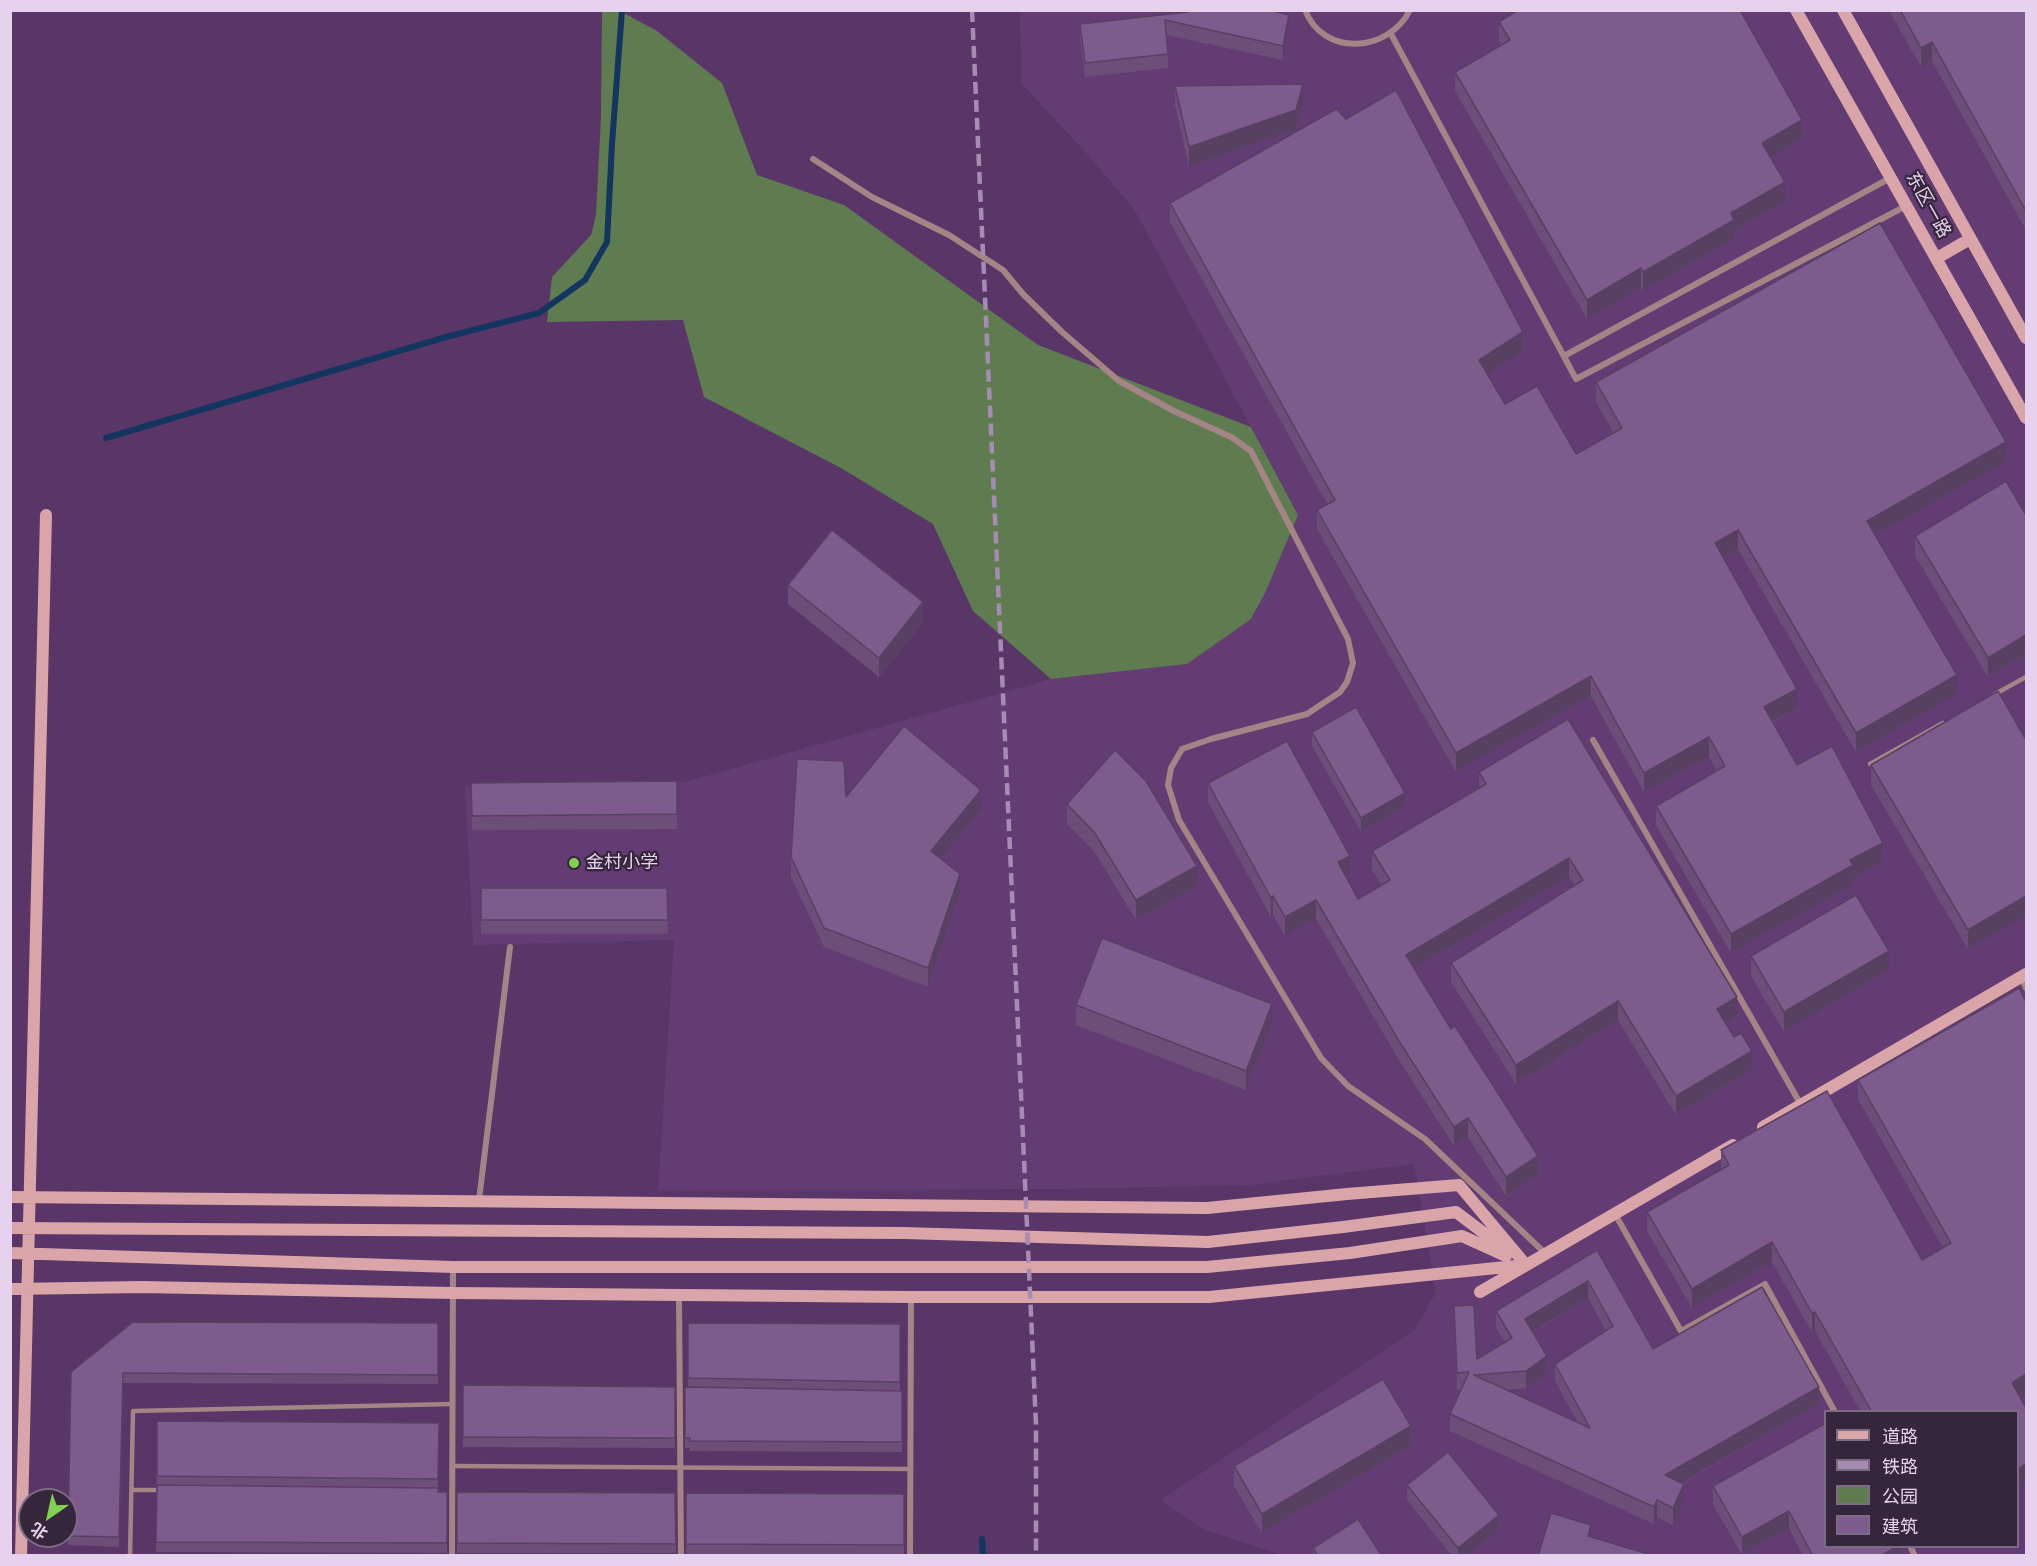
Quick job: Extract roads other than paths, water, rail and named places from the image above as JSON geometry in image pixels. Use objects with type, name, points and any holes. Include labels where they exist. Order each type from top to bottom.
[{"type":"street","points":[[1305,10],[1319,30],[1336,40],[1356,44],[1375,42],[1392,34],[1405,21],[1410,10]]},
{"type":"street","name":"东区一路","points":[[1796,10],[2026,418]]},
{"type":"street","name":"东区一路","points":[[1843,10],[2026,338]]},
{"type":"street","points":[[1392,34],[1576,379],[1907,206]]},
{"type":"street","points":[[813,159],[872,197],[949,235],[1003,270],[1023,294],[1062,332],[1119,381],[1174,411],[1231,437],[1251,451],[1348,639],[1353,663],[1347,682],[1340,692],[1307,714],[1211,739],[1182,749],[1171,768],[1168,785],[1179,820],[1321,1058],[1347,1086],[1425,1139],[1546,1254]]},
{"type":"street","points":[[1564,356],[1892,177]]},
{"type":"street","points":[[1937,258],[1970,239]]},
{"type":"street","points":[[21,1556],[16,1531],[28,1288],[46,515]]},
{"type":"street","points":[[1593,740],[1801,1105]]},
{"type":"street","points":[[479,1200],[510,947]]},
{"type":"street","points":[[1480,1292],[1747,1136],[2025,979]]},
{"type":"street","points":[[10,1197],[1207,1208],[1459,1185],[1526,1266]]},
{"type":"street","points":[[10,1228],[903,1233],[1208,1242],[1456,1212],[1526,1266]]},
{"type":"street","points":[[1615,1214],[1681,1331],[1765,1284],[1834,1410]]},
{"type":"street","points":[[10,1253],[453,1267],[1207,1267],[1350,1253],[1462,1236],[1526,1266]]},
{"type":"street","points":[[10,1289],[142,1287],[453,1293],[1209,1297],[1526,1266]]},
{"type":"street","points":[[452,1556],[453,1267]]},
{"type":"street","points":[[680,1294],[681,1556]]},
{"type":"street","points":[[910,1556],[911,1297]]},
{"type":"lane","points":[[1985,700],[2026,677]]},
{"type":"lane","points":[[1870,764],[1953,718]]},
{"type":"lane","points":[[680,1392],[692,1393]]},
{"type":"lane","points":[[900,1396],[911,1397]]},
{"type":"lane","points":[[130,1556],[133,1411],[453,1404]]},
{"type":"lane","points":[[452,1466],[911,1469]]},
{"type":"lane","points":[[132,1490],[167,1490]]},
{"type":"lane","points":[[441,1493],[453,1493]]},
{"type":"waterway","points":[[106,438],[446,337],[539,313],[585,280],[607,242],[622,10]]},
{"type":"waterway","points":[[982,1539],[983,1556]]},
{"type":"railway","points":[[972,10],[1036,1425],[1036,1556]]},
{"type":"place","name":"金村小学","points":[[574,863]]}]
